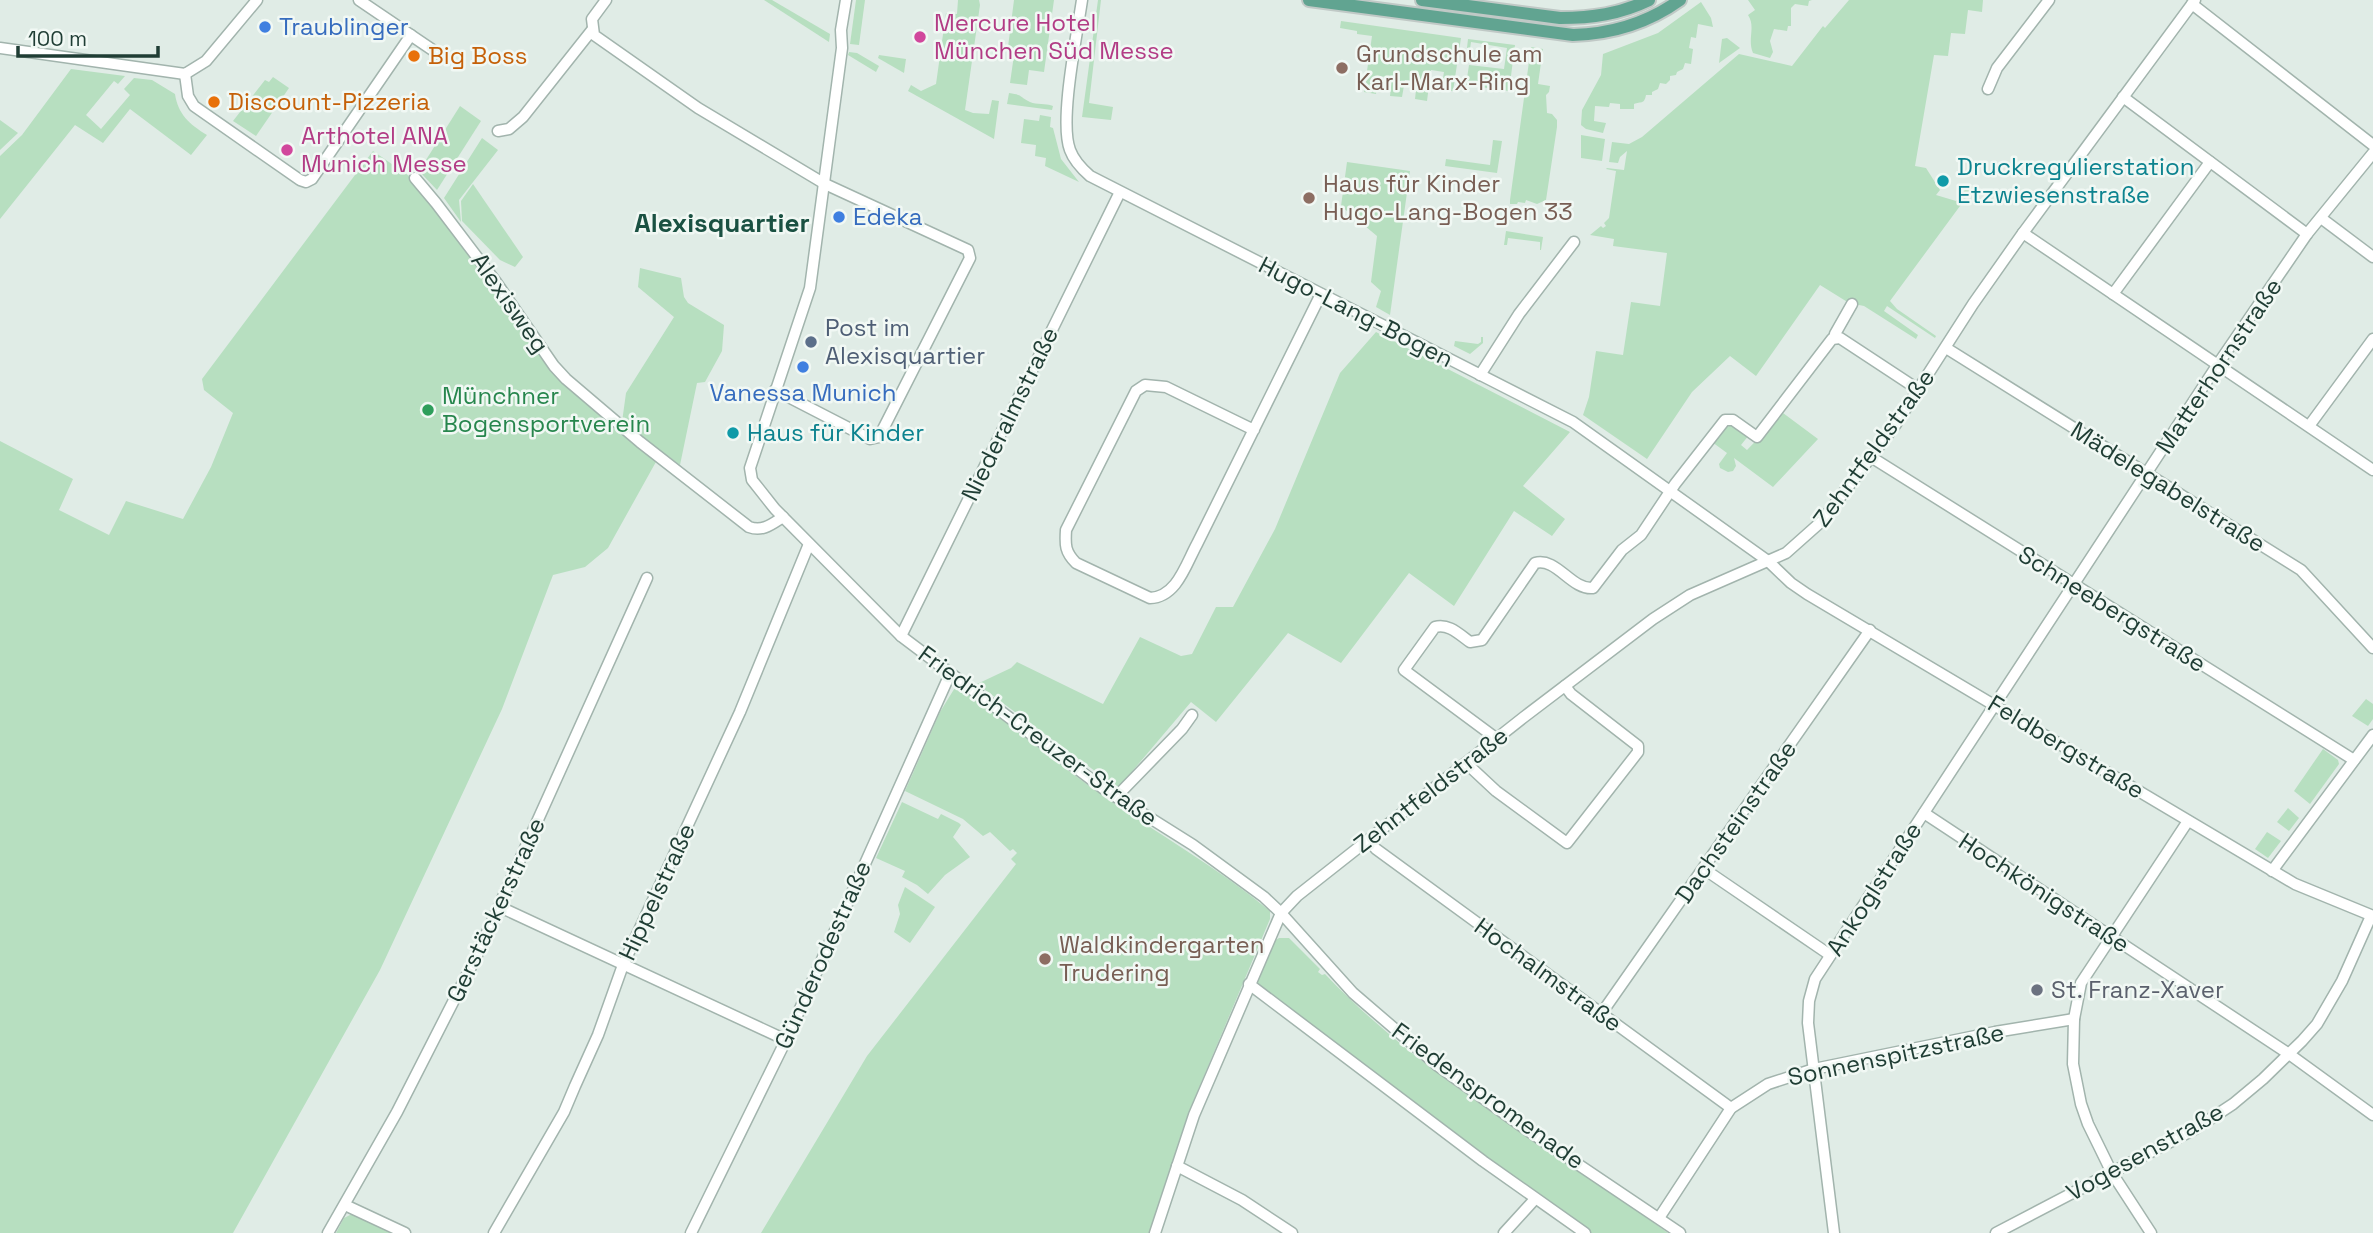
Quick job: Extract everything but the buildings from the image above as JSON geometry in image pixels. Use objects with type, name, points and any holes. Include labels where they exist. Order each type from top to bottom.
[{"type":"main road","points":[[1309,0],[1551,34],[1588,35],[1636,25],[1680,0]]},
{"type":"main road","points":[[1422,0],[1454,2],[1560,18],[1614,14],[1649,0]]},
{"type":"street","points":[[0,48],[185,74],[206,61],[257,0]]},
{"type":"street","points":[[359,0],[443,57]]},
{"type":"street","points":[[606,0],[592,19],[594,36],[698,108],[825,184],[970,253],[970,258],[908,380],[875,439],[870,439],[775,390],[810,288],[825,184],[846,0]]},
{"type":"street","name":"Hugo-Lang-Bogen","points":[[1082,0],[1066,119],[1068,143],[1083,170],[1120,192],[1573,422],[1768,561]]},
{"type":"street","points":[[1988,89],[1997,68],[2049,0]]},
{"type":"street","points":[[1451,20],[1454,2]]},
{"type":"street","points":[[2193,2],[2373,145]]},
{"type":"street","name":"Zehntfeldstraße","points":[[1281,913],[1305,890],[1465,763],[1681,600],[1786,553],[1816,529],[1919,390],[2023,233],[2193,2]]},
{"type":"street","points":[[498,131],[509,129],[523,117],[592,30]]},
{"type":"street","points":[[185,74],[188,96],[194,106],[306,182],[312,179],[411,35]]},
{"type":"street","points":[[2123,97],[2307,234]]},
{"type":"street","name":"Matterhornstraße","points":[[2073,584],[2307,234],[2373,153]]},
{"type":"street","points":[[2113,294],[2210,162]]},
{"type":"street","name":"Alexisweg","points":[[415,178],[488,272],[554,366],[590,402],[749,527],[765,528],[783,517]]},
{"type":"street","name":"Niederalmstraße","points":[[901,636],[1120,192]]},
{"type":"street","points":[[2321,218],[2373,257]]},
{"type":"street","points":[[2023,233],[2373,470]]},
{"type":"street","points":[[1480,375],[1519,314],[1574,242]]},
{"type":"street","points":[[1254,430],[1166,387],[1145,385],[1136,391],[1066,530],[1067,555],[1076,563],[1143,596],[1158,598],[1175,586],[1189,561],[1254,430],[1321,294]]},
{"type":"street","points":[[1835,338],[1852,304]]},
{"type":"street","points":[[1497,739],[1404,670],[1435,627],[1449,627],[1470,642],[1482,640],[1535,562],[1545,562],[1581,586],[1593,588],[1622,550],[1641,535],[1725,420],[1733,420],[1757,437],[1832,339],[1840,338],[1919,390]]},
{"type":"street","points":[[2309,426],[2373,340]]},
{"type":"street","name":"Mädelegabelstraße","points":[[1946,348],[2301,570],[2373,648]]},
{"type":"street","name":"Friedrich-Creuzer-Straße","points":[[775,390],[750,475],[762,494],[809,544],[901,636],[1115,797],[1193,845],[1264,897],[1281,913]]},
{"type":"street","name":"Schneebergstraße","points":[[1871,457],[2354,760]]},
{"type":"street","name":"Hippelstraße","points":[[494,1233],[564,1112],[598,1035],[623,965],[740,712],[809,544]]},
{"type":"street","name":"Feldbergstraße","points":[[1768,561],[1798,588],[2272,871],[2316,894],[2372,916]]},
{"type":"street","name":"Gerstäckerstraße","points":[[328,1233],[446,1018],[500,906],[647,578]]},
{"type":"street","name":"Ankoglstraße","points":[[1834,1233],[1808,1023],[1815,979],[2073,584]]},
{"type":"street","name":"Dachsteinstraße","points":[[1601,1014],[1870,630]]},
{"type":"street","name":"Günderodestraße","points":[[691,1233],[786,1040],[950,674]]},
{"type":"street","points":[[1465,763],[1496,792],[1567,843],[1637,752],[1638,746],[1571,694],[1565,686]]},
{"type":"street","points":[[1115,797],[1182,729],[1192,715]]},
{"type":"street","points":[[2272,871],[2373,735]]},
{"type":"street","name":"Hochkönigstraße","points":[[1923,813],[2289,1054],[2373,1115]]},
{"type":"street","points":[[2151,1233],[2097,1145],[2079,1094],[2073,1064],[2074,1019],[2081,983],[2188,821]]},
{"type":"street","name":"Hochalmstraße","points":[[1368,840],[1376,849],[1731,1108]]},
{"type":"street","points":[[1704,869],[1830,955]]},
{"type":"street","points":[[500,906],[786,1040]]},
{"type":"street","points":[[1155,1233],[1194,1115],[1281,913]]},
{"type":"street","name":"Friedenspromenade","points":[[1281,913],[1353,993],[1438,1066],[1680,1233]]},
{"type":"street","name":"Vogesenstraße","points":[[1996,1233],[2195,1129],[2233,1104],[2289,1054],[2317,1024],[2351,963],[2372,916]]},
{"type":"street","points":[[1249,984],[1535,1199],[1585,1233]]},
{"type":"street","name":"Sonnenspitzstraße","points":[[1659,1218],[1731,1108],[1768,1084],[1814,1069],[1995,1032],[2074,1019]]},
{"type":"street","points":[[1177,1167],[1242,1200],[1292,1233]]},
{"type":"street","points":[[1504,1233],[1535,1199]]},
{"type":"street","points":[[345,1205],[405,1233]]},
{"type":"green space","points":[[764,0],[772,0],[830,34],[829,42]]},
{"type":"green space","points":[[856,0],[865,0],[859,45],[850,44]]},
{"type":"green space","points":[[958,0],[979,0],[980,5],[965,110],[989,114],[992,100],[999,101],[994,139],[908,91],[911,85],[921,91],[936,84],[946,13],[957,14]]},
{"type":"green space","points":[[1014,0],[1054,0],[1044,72],[1029,70],[1027,85],[1010,83],[1015,48],[1008,47]]},
{"type":"green space","points":[[1098,0],[1101,0],[1089,103],[1113,107],[1111,120],[1082,117]]},
{"type":"green space","points":[[1748,0],[1812,0],[1808,6],[1795,4],[1791,8],[1791,26],[1788,26],[1787,31],[1774,29],[1770,41],[1773,52],[1770,58],[1753,53],[1748,15],[1755,10]]},
{"type":"green space","points":[[1849,0],[1983,0],[1982,12],[1968,10],[1965,34],[1951,33],[1948,56],[1934,55],[1915,166],[1926,168],[1940,190],[1936,195],[1956,201],[1969,185],[1974,187],[1890,301],[1897,309],[1936,336],[1935,338],[1887,306],[1884,311],[1918,335],[1916,339],[1864,306],[1849,303],[1820,285],[1756,376],[1730,356],[1692,392],[1647,459],[1583,415],[1589,397],[1596,351],[1623,355],[1631,302],[1660,306],[1667,253],[1613,246],[1614,239],[1590,235],[1601,226],[1606,226],[1604,223],[1609,218],[1616,171],[1606,169],[1624,170],[1627,151],[1618,163],[1609,162],[1612,142],[1629,144],[1642,137],[1739,54],[1792,66],[1823,26],[1825,28]]},
{"type":"green space","points":[[1701,2],[1713,27],[1698,24],[1696,38],[1691,37],[1689,48],[1693,49],[1691,64],[1685,63],[1683,69],[1670,76],[1666,84],[1660,83],[1652,95],[1646,95],[1643,101],[1634,104],[1634,109],[1620,109],[1620,104],[1610,103],[1609,107],[1595,106],[1594,121],[1606,123],[1603,133],[1581,125],[1582,110],[1601,75],[1603,54],[1658,33]]},
{"type":"green space","points":[[1341,21],[1461,38],[1453,91],[1441,90],[1444,72],[1431,70],[1427,101],[1415,99],[1417,81],[1405,80],[1402,97],[1390,96],[1392,78],[1379,76],[1376,94],[1364,92],[1372,36],[1340,28]]},
{"type":"green space","points":[[1727,38],[1740,48],[1719,63],[1722,39]]},
{"type":"green space","points":[[1468,39],[1515,45],[1509,91],[1466,85],[1469,65],[1504,69],[1507,48],[1471,42],[1470,49],[1467,48]]},
{"type":"green space","points":[[1531,47],[1543,49],[1538,84],[1550,86],[1546,95],[1547,113],[1557,120],[1557,127],[1546,200],[1537,204],[1526,200],[1525,203],[1510,204],[1510,200]]},
{"type":"green space","points":[[849,52],[857,53],[879,66],[876,72],[848,55]]},
{"type":"green space","points":[[879,55],[906,59],[904,73],[878,58]]},
{"type":"green space","points":[[71,69],[125,76],[118,84],[114,81],[86,115],[101,129],[130,95],[124,89],[134,78],[152,80],[175,94],[185,118],[207,135],[191,155],[130,109],[103,143],[75,125],[0,219],[0,156],[22,135]]},
{"type":"green space","points":[[273,77],[289,88],[256,136],[233,121],[265,80],[269,82]]},
{"type":"green space","points":[[1009,93],[1033,103],[1053,106],[1052,110],[1007,104]]},
{"type":"green space","points":[[460,106],[481,121],[437,190],[419,171]]},
{"type":"green space","points":[[1040,115],[1051,117],[1050,127],[1053,128],[1061,159],[1079,182],[1045,166],[1046,158],[1035,156],[1036,145],[1021,143],[1024,119],[1039,121]]},
{"type":"green space","points":[[0,120],[18,133],[0,150]]},
{"type":"green space","points":[[1581,135],[1605,139],[1602,161],[1581,158]]},
{"type":"green space","points":[[482,138],[498,150],[459,200],[461,222],[444,198]]},
{"type":"green space","points":[[1493,140],[1502,141],[1497,173],[1445,166],[1446,159],[1490,165]]},
{"type":"green space","points":[[373,151],[412,178],[435,205],[532,341],[572,392],[657,460],[608,548],[585,567],[553,575],[502,709],[380,970],[233,1233],[0,1233],[0,441],[73,479],[59,510],[109,535],[126,501],[183,519],[211,467],[233,413],[204,390],[202,379]]},
{"type":"green space","points":[[1347,162],[1410,171],[1390,315],[1376,307],[1381,291],[1371,282],[1377,236],[1341,206]]},
{"type":"green space","points":[[473,184],[523,257],[515,267],[500,260],[462,221],[461,201]]},
{"type":"green space","points":[[1506,231],[1543,237],[1541,250],[1540,242],[1508,238],[1507,245],[1504,245]]},
{"type":"green space","points":[[640,268],[681,278],[684,297],[688,303],[724,325],[722,351],[705,382],[697,383],[680,465],[622,422],[626,393],[674,317],[638,287]]},
{"type":"green space","points":[[1376,332],[1570,432],[1523,486],[1565,519],[1552,536],[1514,511],[1454,606],[1409,573],[1341,663],[1288,633],[1216,722],[1191,702],[1118,788],[977,684],[1011,668],[1017,662],[1103,704],[1140,637],[1181,656],[1192,654],[1216,607],[1233,607],[1275,529],[1340,373]]},
{"type":"green space","points":[[1481,337],[1483,343],[1470,354],[1454,346],[1455,341],[1478,344]]},
{"type":"green space","points":[[1783,413],[1818,439],[1773,487],[1734,458],[1736,466],[1733,471],[1720,468],[1719,464],[1727,453],[1712,442],[1723,428],[1732,425],[1749,435],[1741,445],[1747,450]]},
{"type":"green space","points":[[956,686],[1102,795],[1250,895],[1270,911],[1270,919],[1188,1114],[1149,1233],[761,1233],[867,1056],[1016,864],[1011,859],[1017,853],[1013,849],[1010,851],[990,832],[983,836],[963,819],[905,791],[940,712]]},
{"type":"green space","points":[[2366,699],[2373,704],[2373,719],[2368,726],[2352,716]]},
{"type":"green space","points":[[2323,749],[2338,760],[2339,764],[2310,804],[2294,791]]},
{"type":"green space","points":[[902,802],[938,819],[941,814],[961,825],[953,837],[970,857],[945,875],[928,894],[902,877],[905,871],[876,858]]},
{"type":"green space","points":[[2288,808],[2299,818],[2289,831],[2277,822]]},
{"type":"green space","points":[[2267,832],[2281,841],[2268,858],[2255,849]]},
{"type":"green space","points":[[905,887],[935,907],[910,943],[894,932],[900,914],[898,905]]},
{"type":"green space","points":[[1289,938],[1320,969],[1318,972],[1325,974],[1404,1047],[1447,1080],[1668,1233],[1591,1233],[1537,1196],[1256,984],[1274,941]]},
{"type":"green space","points":[[352,1214],[392,1233],[336,1233],[344,1218]]},
{"type":"place","name":"Traublinger","points":[[265,27]]},
{"type":"place","name":"Mercure Hotel München Süd Messe","points":[[920,37]]},
{"type":"place","name":"Big Boss","points":[[414,56]]},
{"type":"place","name":"Grundschule am Karl-Marx-Ring","points":[[1342,68]]},
{"type":"place","name":"Discount-Pizzeria","points":[[214,102]]},
{"type":"place","name":"Arthotel ANA Munich Messe","points":[[287,150]]},
{"type":"place","name":"Druckregulierstation Etzwiesenstraße","points":[[1943,181]]},
{"type":"place","name":"Haus für Kinder Hugo-Lang-Bogen 33","points":[[1309,198]]},
{"type":"place","name":"Edeka","points":[[839,217]]},
{"type":"place","name":"Post im Alexisquartier","points":[[811,342]]},
{"type":"place","name":"Vanessa Munich","points":[[803,367]]},
{"type":"place","name":"Münchner Bogensportverein","points":[[428,410]]},
{"type":"place","name":"Haus für Kinder","points":[[733,433]]},
{"type":"place","name":"Waldkindergarten Trudering","points":[[1045,959]]},
{"type":"place","name":"St. Franz-Xaver","points":[[2037,990]]},
{"type":"district","name":"Alexisquartier","points":[[722,223]]}]
